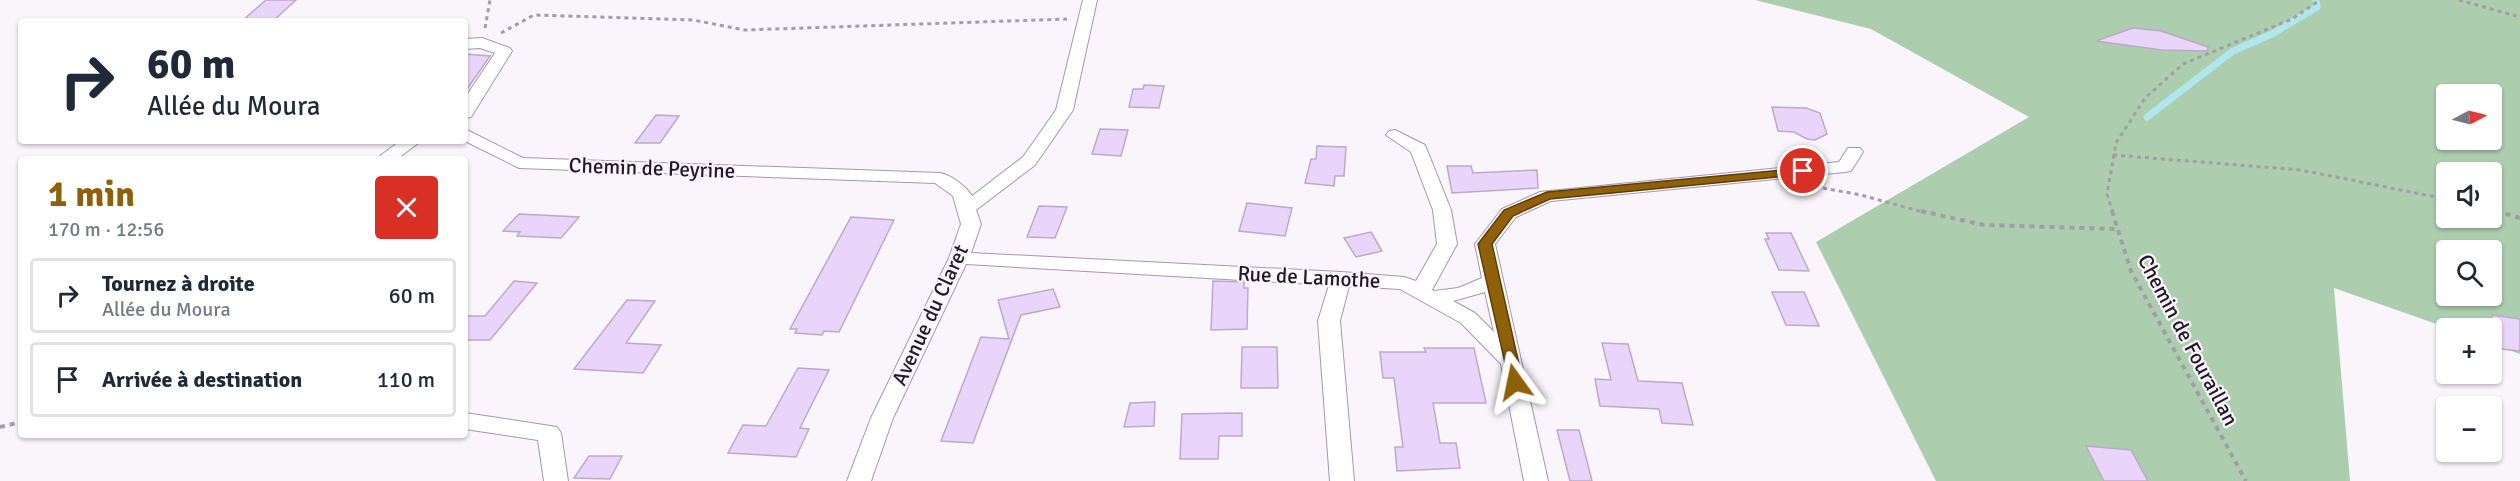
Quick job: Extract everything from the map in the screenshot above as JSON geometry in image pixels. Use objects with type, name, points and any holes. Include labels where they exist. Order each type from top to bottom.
[{"type":"street","points":[[966,209],[1029,160],[1064,110],[1090,0]]},
{"type":"street","points":[[468,105],[504,51],[473,44]]},
{"type":"street","points":[[1395,135],[1419,149],[1442,210],[1447,244],[1426,295],[1461,294],[1493,281]]},
{"type":"street","name":"Chemin de Peyrine","points":[[468,136],[519,163],[940,178],[962,194],[966,209]]},
{"type":"street","points":[[390,156],[408,144]]},
{"type":"street","points":[[1536,481],[1485,244],[1509,213],[1547,196],[1845,167],[1854,152]]},
{"type":"street","name":"Avenue du Claret","points":[[859,481],[882,418],[959,258],[971,224],[966,209]]},
{"type":"street","name":"Rue de Lamothe","points":[[959,258],[1404,283],[1468,318],[1511,362]]},
{"type":"street","points":[[1341,278],[1329,321],[1342,481]]},
{"type":"street","points":[[468,421],[549,434],[556,481]]},
{"type":"path","points":[[473,44],[490,0]]},
{"type":"path","name":"Chemin de Fouraillan","points":[[2246,481],[2131,270],[2107,194],[2113,155],[2116,143],[2145,98],[2183,64],[2292,19],[2320,0]]},
{"type":"path","points":[[2459,0],[2520,17]]},
{"type":"path","points":[[473,44],[534,15],[693,20],[745,30],[1070,19],[1086,23]]},
{"type":"path","points":[[2113,155],[2301,170],[2436,196]]},
{"type":"path","points":[[1819,187],[1854,191],[1947,219],[1977,224],[2010,228],[2050,226],[2118,229]]},
{"type":"path","points":[[2502,213],[2520,218]]},
{"type":"path","points":[[0,427],[18,423]]},
{"type":"green space","points":[[1755,0],[2520,0],[2520,354],[2502,348],[2502,318],[2436,318],[2436,324],[2334,288],[2350,481],[1936,481],[1816,242],[2029,117],[1871,29]]},
{"type":"building","points":[[266,0],[296,0],[276,18],[245,18]]},
{"type":"building","points":[[2133,28],[2161,31],[2208,47],[2207,51],[2162,50],[2096,41]]},
{"type":"building","points":[[468,54],[490,56],[468,88]]},
{"type":"building","points":[[1144,85],[1164,86],[1159,108],[1129,107],[1133,89],[1143,89]]},
{"type":"building","points":[[1772,107],[1806,108],[1820,113],[1827,134],[1815,140],[1807,139],[1794,132],[1778,131]]},
{"type":"building","points":[[656,115],[679,116],[660,143],[635,143]]},
{"type":"building","points":[[1100,129],[1128,130],[1121,156],[1092,154]]},
{"type":"building","points":[[1317,146],[1346,147],[1344,176],[1335,176],[1334,186],[1305,183],[1311,159],[1316,159]]},
{"type":"building","points":[[1447,166],[1471,166],[1473,173],[1537,170],[1538,188],[1452,193]]},
{"type":"building","points":[[1247,203],[1292,208],[1285,236],[1239,231]]},
{"type":"building","points":[[1039,206],[1067,207],[1055,238],[1027,237]]},
{"type":"building","points":[[519,214],[579,217],[561,238],[517,236],[520,232],[503,231]]},
{"type":"building","points":[[851,217],[894,220],[839,332],[824,331],[822,335],[795,333],[797,329],[790,329]]},
{"type":"building","points":[[1371,232],[1382,251],[1356,257],[1344,238]]},
{"type":"building","points":[[1766,233],[1791,233],[1809,271],[1779,270],[1765,239],[1769,239]]},
{"type":"building","points":[[514,281],[537,283],[490,340],[468,340],[468,316],[485,316]]},
{"type":"building","points":[[1213,281],[1244,282],[1244,288],[1248,288],[1247,329],[1211,330]]},
{"type":"building","points":[[1053,289],[1060,307],[1021,315],[973,443],[941,441],[981,337],[1009,339],[998,300]]},
{"type":"building","points":[[1772,292],[1804,292],[1819,326],[1786,325]]},
{"type":"building","points":[[627,300],[655,301],[626,343],[661,345],[643,373],[574,369]]},
{"type":"building","points":[[2492,315],[2520,319],[2520,351],[2502,349],[2502,318],[2492,318]]},
{"type":"building","points":[[1602,343],[1628,344],[1638,381],[1682,383],[1693,425],[1662,423],[1659,409],[1600,406],[1595,379],[1611,380]]},
{"type":"building","points":[[1242,347],[1277,347],[1278,388],[1241,388]]},
{"type":"building","points":[[1424,348],[1474,348],[1486,403],[1433,403],[1440,443],[1456,443],[1460,468],[1397,471],[1395,447],[1403,447],[1394,378],[1383,378],[1380,352],[1426,352]]},
{"type":"building","points":[[798,368],[829,370],[800,428],[809,429],[796,457],[728,453],[743,425],[766,426]]},
{"type":"building","points":[[1155,402],[1154,426],[1124,427],[1130,403]]},
{"type":"building","points":[[1242,413],[1242,436],[1219,436],[1218,459],[1180,459],[1182,414]]},
{"type":"building","points":[[1557,430],[1579,430],[1592,481],[1570,481]]},
{"type":"building","points":[[2086,446],[2131,450],[2148,481],[2104,481]]},
{"type":"building","points":[[589,456],[622,456],[610,479],[574,478]]},
{"type":"waterway","points":[[2147,117],[2233,51],[2272,34],[2317,7],[2316,0]]},
{"type":"route","points":[[1515,382],[1485,244],[1509,213],[1547,196],[1803,171]]}]
